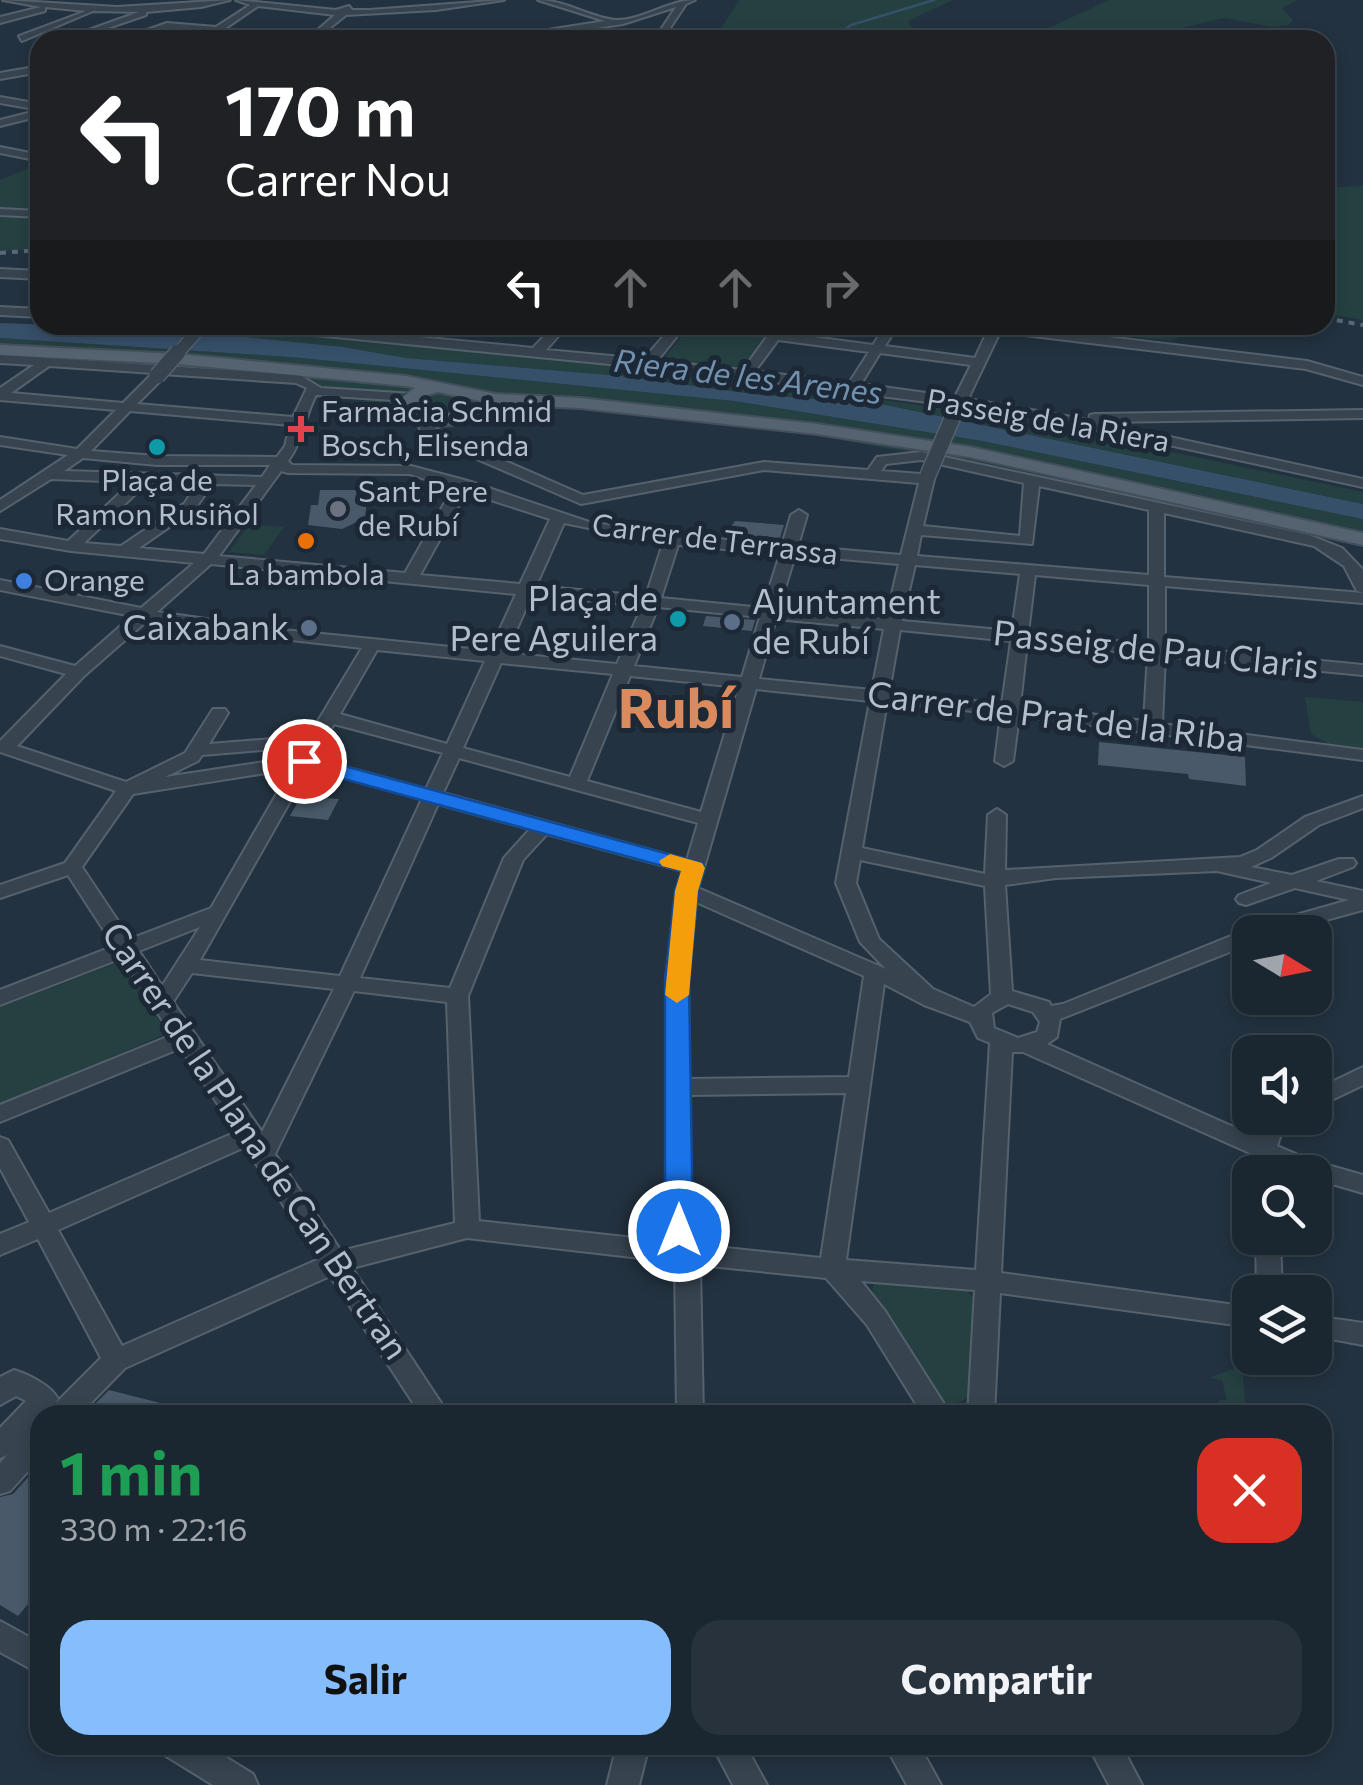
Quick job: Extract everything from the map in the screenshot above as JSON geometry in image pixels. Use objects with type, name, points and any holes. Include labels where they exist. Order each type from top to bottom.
[{"type":"main road","points":[[0,354],[46,362]]},
{"type":"main road","points":[[0,354],[372,387],[450,388],[478,396],[770,424],[934,446],[1363,538]]},
{"type":"main road","points":[[372,387],[397,385],[406,402],[424,420],[448,420],[551,401]]},
{"type":"main road","points":[[406,402],[428,390],[450,388]]},
{"type":"main road","points":[[471,414],[481,405],[478,396]]},
{"type":"street","points":[[7,0],[50,7],[100,8],[223,1]]},
{"type":"street","points":[[63,7],[80,0]]},
{"type":"street","points":[[240,0],[346,12],[500,0]]},
{"type":"street","points":[[323,30],[358,0]]},
{"type":"street","points":[[542,0],[615,22]]},
{"type":"street","points":[[158,30],[223,1]]},
{"type":"street","points":[[566,30],[615,22],[683,1]]},
{"type":"street","points":[[665,30],[683,1]]},
{"type":"street","points":[[477,3],[490,30]]},
{"type":"street","points":[[74,19],[217,30],[256,4]]},
{"type":"street","points":[[453,4],[466,30]]},
{"type":"street","points":[[95,30],[164,6]]},
{"type":"street","points":[[0,20],[50,7]]},
{"type":"street","points":[[44,30],[100,8]]},
{"type":"street","points":[[654,11],[673,18]]},
{"type":"street","points":[[11,35],[22,38]]},
{"type":"street","points":[[30,35],[17,42],[30,45]]},
{"type":"street","points":[[0,76],[30,70]]},
{"type":"street","points":[[0,100],[30,108]]},
{"type":"street","points":[[0,113],[30,119]]},
{"type":"street","points":[[0,123],[30,115]]},
{"type":"street","points":[[0,150],[30,156]]},
{"type":"street","points":[[0,162],[19,154]]},
{"type":"street","points":[[0,212],[30,214]]},
{"type":"street","points":[[0,283],[7,273]]},
{"type":"street","points":[[0,311],[30,312]]},
{"type":"street","points":[[0,507],[80,454],[195,335]]},
{"type":"street","name":"Passeig de la Riera","points":[[361,335],[746,375],[1106,424],[1363,483]]},
{"type":"street","points":[[536,353],[553,335]]},
{"type":"street","points":[[647,364],[672,335]]},
{"type":"street","points":[[746,375],[775,335]]},
{"type":"street","points":[[799,335],[876,350],[979,362]]},
{"type":"street","points":[[852,388],[886,335]]},
{"type":"street","points":[[932,1000],[870,942],[846,883],[892,624],[927,477],[992,335]]},
{"type":"street","points":[[1062,335],[1308,365],[1363,381]]},
{"type":"street","points":[[0,395],[46,362],[299,379],[311,383],[315,386],[311,382],[299,422],[292,446],[210,557],[142,613],[2,747],[127,789],[304,761],[544,826],[690,879],[874,974],[979,1017],[986,1033],[1001,1042],[1041,1032],[1068,1010],[1232,943]]},
{"type":"street","points":[[0,395],[299,422]]},
{"type":"street","points":[[1106,424],[1363,414]]},
{"type":"street","points":[[424,420],[431,432],[554,492],[580,500],[764,466],[927,477]]},
{"type":"street","points":[[448,420],[444,430],[453,441]]},
{"type":"street","name":"Carrer de Terrassa","points":[[0,442],[80,454],[279,461],[288,469],[411,470],[587,526],[672,540],[1363,598]]},
{"type":"street","name":"Passeig de la Riera","points":[[872,474],[882,460],[899,456],[1032,480],[1310,540],[1353,562],[1363,588]]},
{"type":"street","points":[[71,546],[172,460]]},
{"type":"street","points":[[47,476],[267,481]]},
{"type":"street","points":[[124,551],[190,506],[208,480]]},
{"type":"street","points":[[915,530],[1026,541],[1032,480]]},
{"type":"street","points":[[411,577],[462,484]]},
{"type":"street","points":[[529,506],[554,492]]},
{"type":"street","points":[[1153,727],[1158,582],[1156,507]]},
{"type":"street","points":[[690,1405],[687,1252],[679,1231],[677,980],[690,879],[798,515]]},
{"type":"street","points":[[0,1245],[258,1143],[347,984],[559,516]]},
{"type":"street","name":"Passeig de Pau Claris","points":[[0,534],[71,546],[1363,670]]},
{"type":"street","points":[[576,785],[652,602],[672,540]]},
{"type":"street","points":[[1004,761],[1028,572]]},
{"type":"street","name":"Carrer de Prat de la Riba","points":[[0,586],[194,624],[1012,710],[1363,755]]},
{"type":"street","points":[[0,892],[72,868],[127,789],[198,750],[315,741],[373,643]]},
{"type":"street","points":[[0,651],[78,672]]},
{"type":"street","points":[[198,750],[219,713]]},
{"type":"street","points":[[328,718],[708,820]]},
{"type":"street","points":[[163,1001],[219,912],[304,761]]},
{"type":"street","points":[[851,852],[996,882],[1007,876],[1056,872],[1222,866],[1264,854],[1312,821],[1363,802]]},
{"type":"street","points":[[997,815],[1002,998]]},
{"type":"street","points":[[467,1229],[457,996],[514,858],[544,826]]},
{"type":"street","points":[[1246,899],[1346,863]]},
{"type":"street","points":[[1222,866],[1363,900]]},
{"type":"street","name":"Carrer de la Plana de Can Bertran","points":[[72,868],[429,1405]]},
{"type":"street","points":[[1315,915],[1363,900]]},
{"type":"street","points":[[0,998],[219,912]]},
{"type":"street","points":[[185,965],[457,996]]},
{"type":"street","points":[[832,1269],[874,974]]},
{"type":"street","points":[[979,1017],[987,1003],[1002,998],[1031,1001],[1041,1032],[1070,1063],[1303,1167],[1363,1184]]},
{"type":"street","points":[[0,1114],[185,1038]]},
{"type":"street","points":[[981,1405],[1001,1042]]},
{"type":"street","points":[[1332,1091],[1363,1075]]},
{"type":"street","points":[[678,1087],[859,1085]]},
{"type":"street","points":[[1263,1155],[1270,1135]]},
{"type":"street","points":[[0,1146],[116,1360]]},
{"type":"street","points":[[72,1405],[116,1360],[336,1262],[467,1229],[987,1282],[1232,1315]]},
{"type":"street","points":[[832,1269],[854,1286],[931,1405]]},
{"type":"street","points":[[1332,1329],[1363,1334]]},
{"type":"street","points":[[0,1394],[14,1381],[45,1399],[39,1405]]},
{"type":"street","points":[[0,1446],[30,1415]]},
{"type":"street","points":[[0,1482],[30,1450]]},
{"type":"street","points":[[0,1634],[30,1654]]},
{"type":"street","points":[[192,1755],[242,1785]]},
{"type":"street","points":[[734,1755],[751,1785]]},
{"type":"street","points":[[907,1755],[925,1785]]},
{"type":"street","points":[[1110,1755],[1126,1785]]},
{"type":"green space","points":[[739,0],[953,0],[910,20],[908,23],[915,30],[720,30]]},
{"type":"green space","points":[[1109,0],[1297,0],[1282,8],[1293,20],[1289,25],[1273,27],[1224,18],[1177,29],[1182,30],[1044,30]]},
{"type":"green space","points":[[30,167],[30,210],[0,209],[0,180]]},
{"type":"green space","points":[[1363,186],[1363,320],[1335,315],[1335,187]]},
{"type":"green space","points":[[0,217],[30,217],[30,250],[0,251]]},
{"type":"green space","points":[[227,335],[306,335],[700,374],[1010,418],[1363,492],[1363,504],[881,404],[406,358]]},
{"type":"green space","points":[[682,335],[769,335],[743,371],[668,364],[666,356]]},
{"type":"green space","points":[[1115,335],[1185,335],[1170,341]]},
{"type":"green space","points":[[0,338],[291,357],[734,401],[982,441],[1363,519],[1363,547],[1058,479],[818,436],[577,406],[498,411],[453,428],[414,424],[352,395],[347,388],[328,388],[305,378],[0,357]]},
{"type":"green space","points":[[249,524],[284,527],[264,555],[229,552]]},
{"type":"green space","points":[[1305,697],[1363,702],[1363,751],[1334,747],[1311,734]]},
{"type":"green space","points":[[122,961],[167,1033],[0,1106],[0,1007]]},
{"type":"green space","points":[[874,1282],[958,1287],[980,1305],[972,1393],[965,1399],[953,1403],[940,1401],[872,1293]]},
{"type":"green space","points":[[1232,1369],[1232,1375],[1243,1375],[1245,1405],[1219,1405],[1219,1400],[1227,1400],[1222,1380],[1210,1378]]},
{"type":"water","points":[[0,323],[30,324],[30,335],[227,335],[406,358],[881,404],[1363,504],[1363,519],[982,441],[734,401],[291,357],[0,338]]},
{"type":"building","name":"Sant Pere de Rubí","points":[[320,490],[357,490],[356,494],[367,499],[365,518],[342,529],[308,525],[311,505],[318,505]]},
{"type":"building","points":[[735,521],[784,525],[779,541],[724,536]]},
{"type":"building","name":"Ajuntament de Rubí","points":[[706,616],[755,620],[752,631],[703,626]]},
{"type":"building","points":[[1099,742],[1245,757],[1246,786],[1189,779],[1188,774],[1098,765]]},
{"type":"building","points":[[301,796],[339,799],[328,820],[290,816]]},
{"type":"building","points":[[109,1390],[168,1405],[94,1405]]},
{"type":"building","points":[[30,1475],[30,1602],[18,1616],[0,1605],[0,1497],[13,1494]]},
{"type":"waterway","points":[[845,30],[934,0]]},
{"type":"railway","points":[[0,253],[30,251]]},
{"type":"railway","points":[[1335,320],[1363,325]]},
{"type":"slow traffic","points":[[670,861],[694,868],[686,891],[677,995]]},
{"type":"place","name":"Farmàcia Schmid Bosch, Elisenda","points":[[301,429]]},
{"type":"place","name":"Plaça de Ramon Rusiñol","points":[[157,447]]},
{"type":"place","name":"Sant Pere de Rubí","points":[[338,509]]},
{"type":"place","name":"La bambola","points":[[306,541]]},
{"type":"place","name":"Orange","points":[[24,581]]},
{"type":"place","name":"Plaça de Pere Aguilera","points":[[678,619]]},
{"type":"place","name":"Ajuntament de Rubí","points":[[732,622]]},
{"type":"place","name":"Caixabank","points":[[309,628]]},
{"type":"district","name":"Rubí","points":[[676,709]]},
{"type":"route","points":[[304,761],[694,868],[686,891],[677,980],[679,1231]]},
{"type":"water label","name":"Riera de les Arenes","points":[[748,377]]}]
